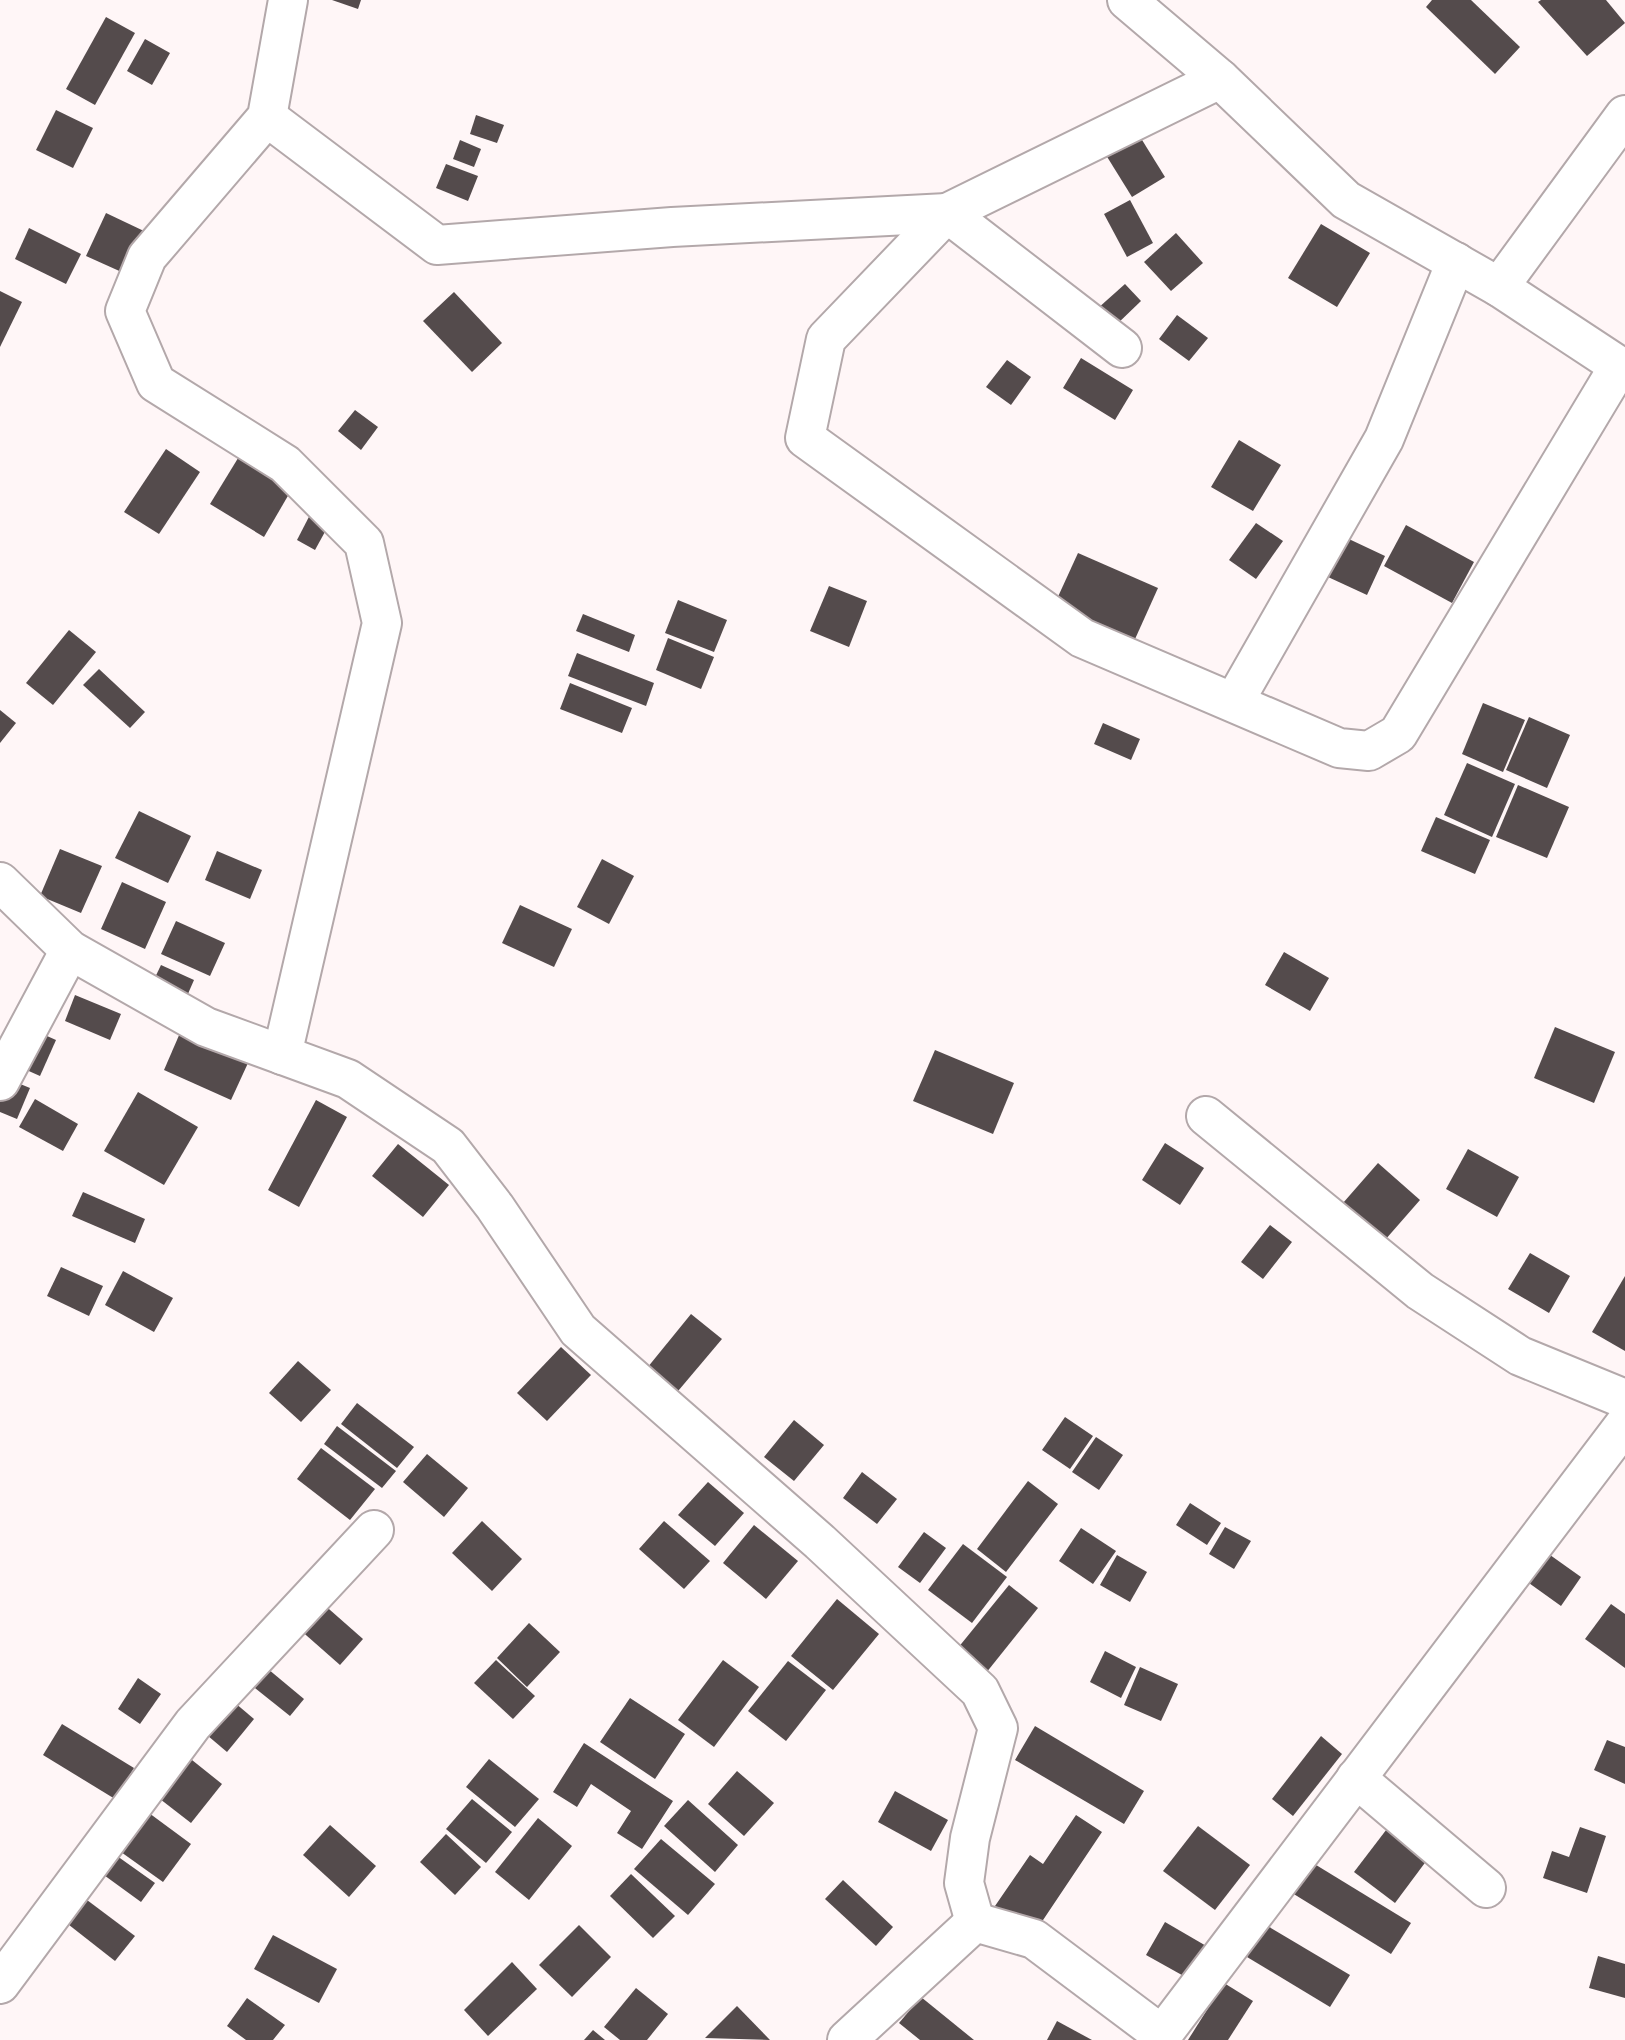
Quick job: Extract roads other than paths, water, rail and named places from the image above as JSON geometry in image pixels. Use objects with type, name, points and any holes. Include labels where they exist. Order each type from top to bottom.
[{"type":"street","points":[[282,1055],[382,623],[364,543],[285,464],[156,383],[125,311],[147,257],[267,117],[288,0]]},
{"type":"street","points":[[1127,0],[1220,79],[1346,200],[1499,287],[1622,368],[1398,734],[1369,751],[1339,748],[1082,638],[805,438],[826,339],[947,214],[1220,79]]},
{"type":"street","points":[[1499,287],[1625,116]]},
{"type":"street","points":[[267,117],[437,245],[672,227],[947,214],[1122,348]]},
{"type":"street","points":[[1234,702],[1384,439],[1456,262]]},
{"type":"street","points":[[5,896],[70,950],[206,1027],[348,1080],[448,1146],[495,1207],[578,1330],[820,1542],[980,1690],[998,1728],[970,1838],[964,1883],[975,1922]]},
{"type":"street","points":[[0,1081],[70,950]]},
{"type":"street","points":[[1206,1116],[1420,1291],[1520,1356],[1625,1399]]},
{"type":"street","points":[[975,1922],[1034,1939],[1165,2037],[1625,1424]]},
{"type":"street","points":[[0,1984],[193,1724],[374,1530]]},
{"type":"street","points":[[1356,1779],[1486,1888]]},
{"type":"street","points":[[847,2040],[975,1922]]}]
